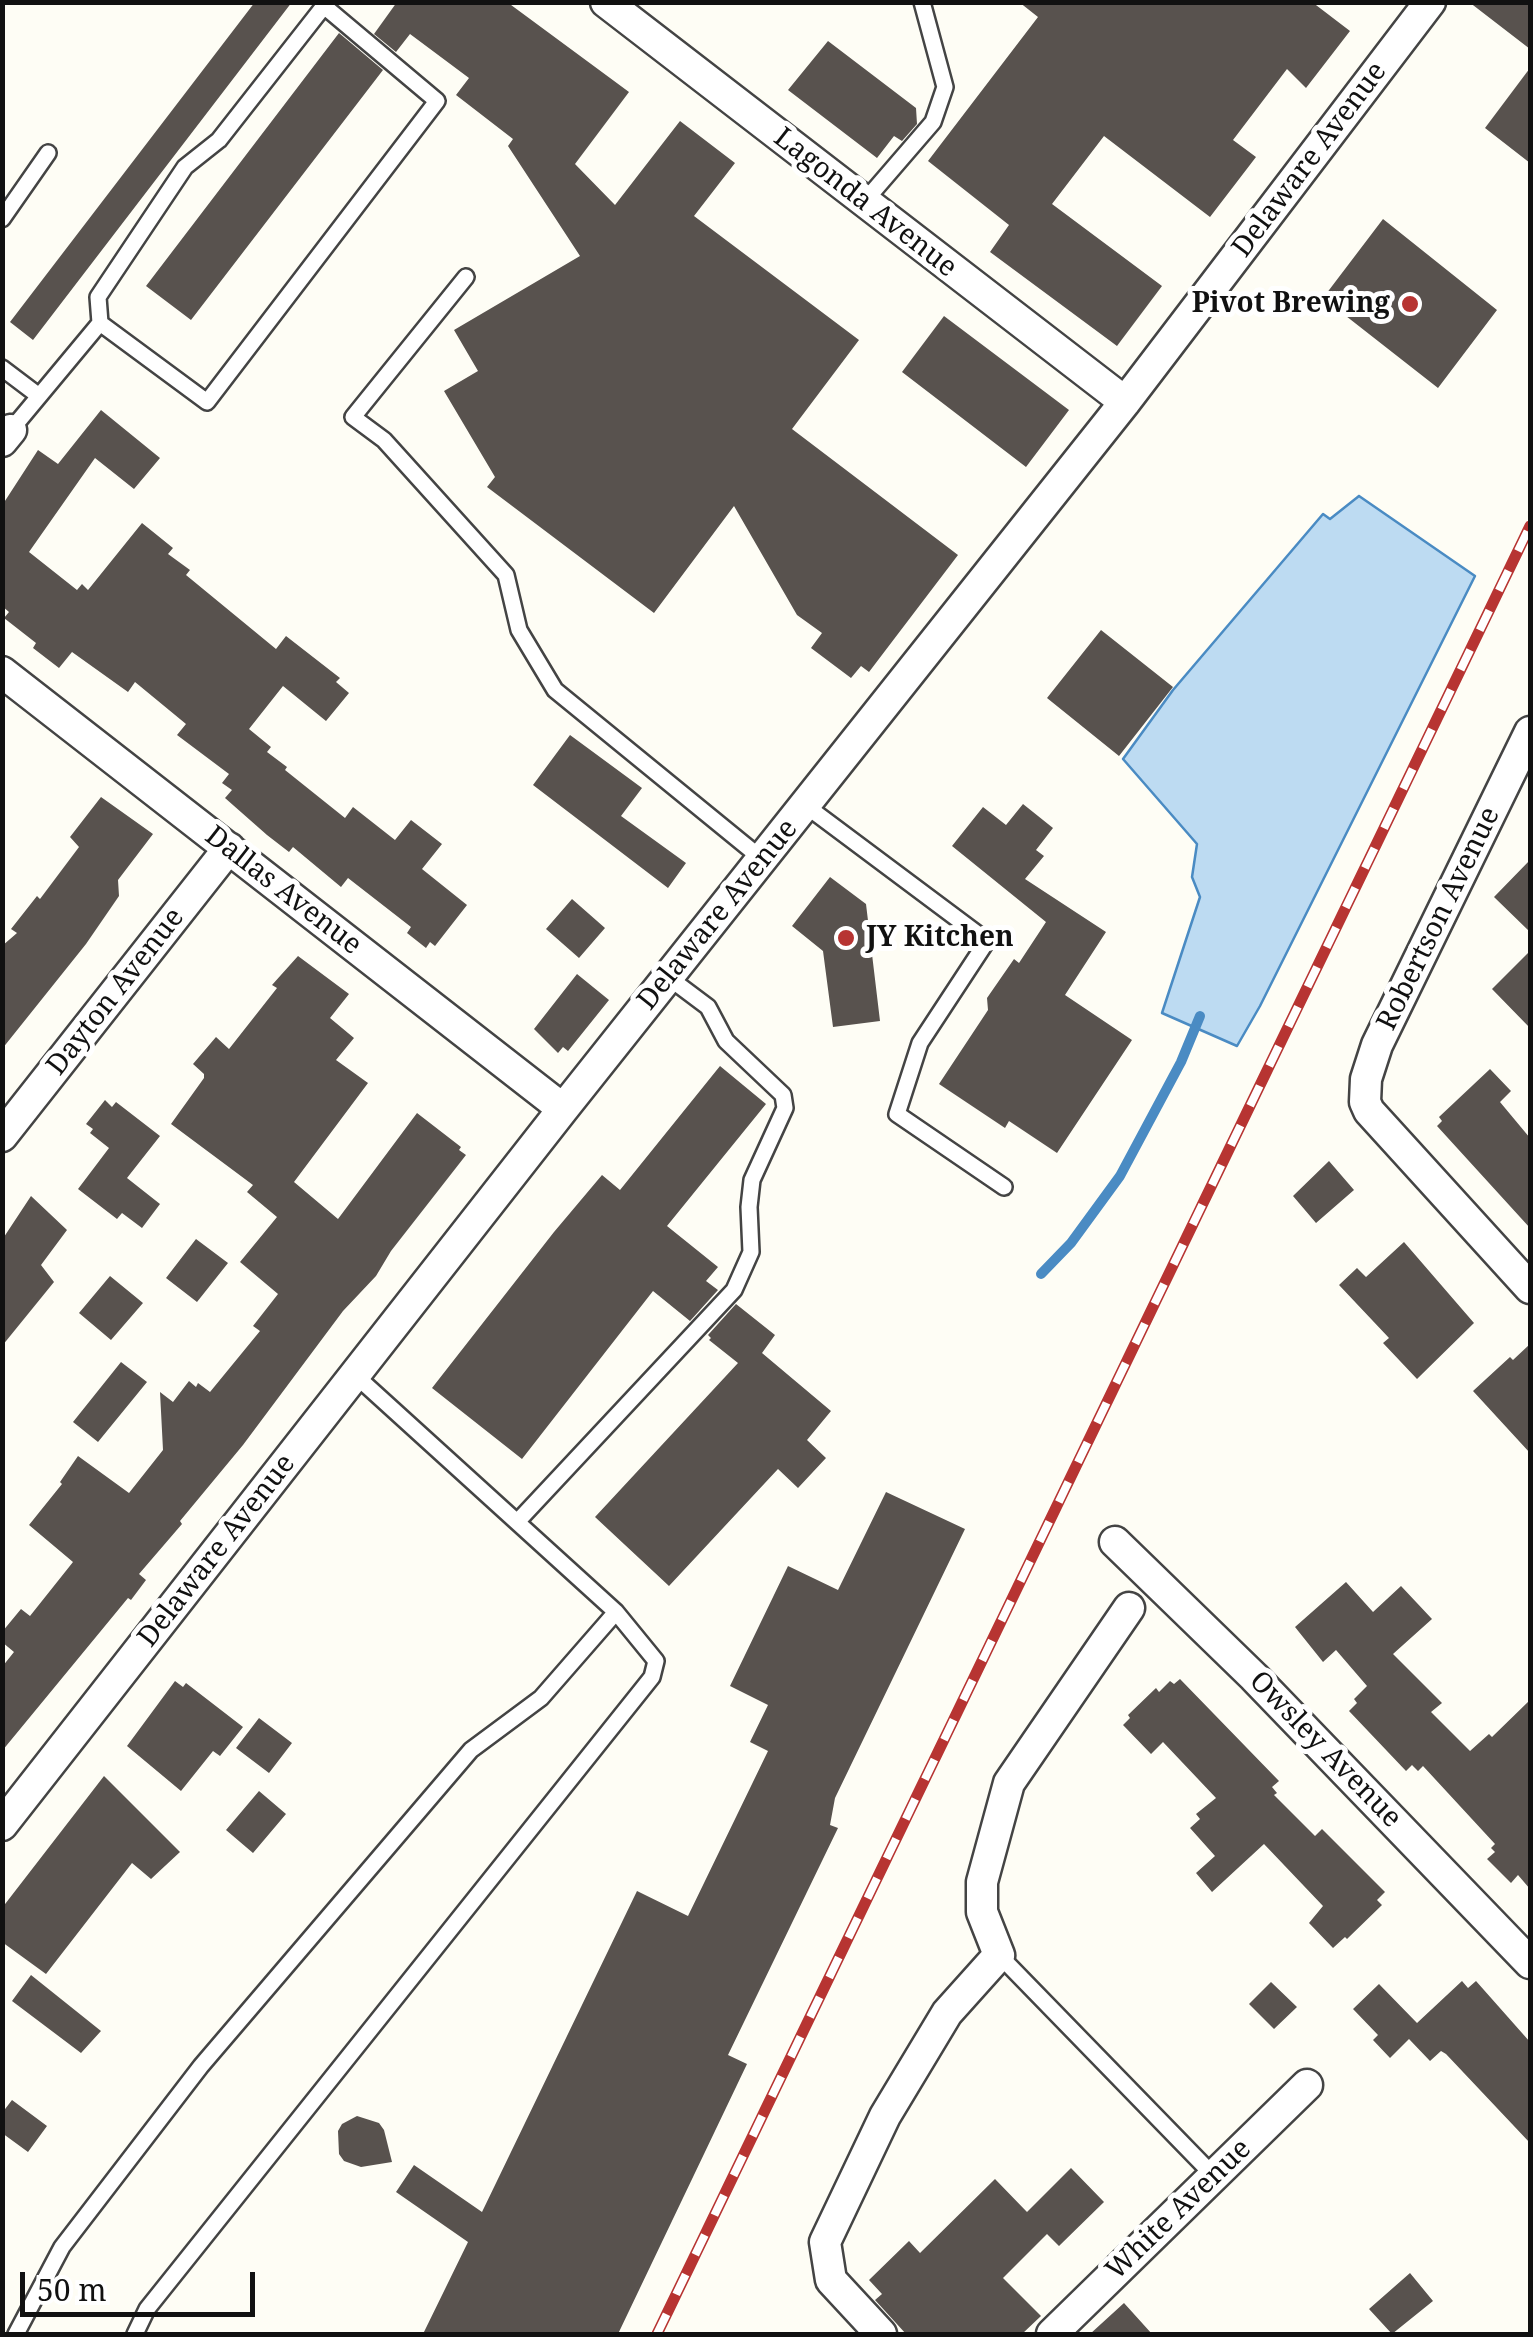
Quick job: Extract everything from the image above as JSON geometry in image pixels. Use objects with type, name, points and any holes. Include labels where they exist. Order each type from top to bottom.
[{"type":"street","name":"Lagonda Avenue","points":[[606,2],[1125,402]]},
{"type":"street","name":"Delaware Avenue","points":[[2,1825],[563,1109],[1125,402],[1430,2]]},
{"type":"street","name":"Dallas Avenue","points":[[2,672],[563,1109]]},
{"type":"street","name":"Robertson Avenue","points":[[1530,732],[1377,1045],[1366,1079],[1365,1102],[1368,1110],[1530,1288]]},
{"type":"street","name":"Dayton Avenue","points":[[2,1136],[229,848]]},
{"type":"street","name":"Owsley Avenue","points":[[1116,1542],[1254,1676],[1530,1963]]},
{"type":"street","points":[[881,2334],[831,2280],[826,2242],[894,2101],[947,2012],[999,1954],[982,1912],[982,1882],[1009,1784],[1129,1608]]},
{"type":"street","name":"White Avenue","points":[[1052,2334],[1307,2085]]},
{"type":"lane","points":[[864,202],[933,122],[945,87],[922,2]]},
{"type":"lane","points":[[7,436],[100,323],[98,297],[185,166],[219,140],[324,6],[437,101],[207,402],[100,323]]},
{"type":"lane","points":[[2,219],[48,153]]},
{"type":"lane","points":[[466,278],[354,416],[384,440],[506,574],[520,630],[556,690],[762,859]]},
{"type":"lane","points":[[2,368],[39,396]]},
{"type":"lane","points":[[805,805],[987,941],[920,1043],[896,1114],[1004,1186]]},
{"type":"lane","points":[[518,1522],[734,1290],[751,1252],[752,1180],[785,1108],[784,1094],[726,1041],[708,1008],[668,978]]},
{"type":"lane","points":[[135,2334],[147,2309],[652,1677],[656,1661],[616,1612],[355,1375]]},
{"type":"lane","points":[[16,2334],[62,2247],[201,2066],[471,1750],[540,1698],[616,1612]]},
{"type":"lane","points":[[999,1954],[1214,2176]]},
{"type":"water","points":[[1359,496],[1475,576],[1237,1046],[1162,1013],[1200,897],[1192,877],[1197,844],[1123,759],[1173,690],[1323,514],[1330,519]]},
{"type":"building","points":[[255,2],[292,2],[33,340],[10,322]]},
{"type":"building","points":[[397,2],[507,2],[629,92],[575,164],[615,205],[680,121],[735,163],[694,216],[859,340],[792,429],[958,555],[869,672],[861,666],[851,678],[811,648],[822,633],[797,615],[734,506],[654,613],[487,487],[495,477],[444,391],[478,371],[454,330],[580,256],[508,146],[513,139],[456,95],[469,78],[410,34],[396,52],[374,34]]},
{"type":"building","points":[[1019,2],[1312,2],[1350,31],[1306,88],[1287,69],[1233,140],[1256,157],[1210,217],[1104,136],[1052,204],[1162,286],[1117,346],[990,252],[1009,225],[928,161],[1038,17]]},
{"type":"building","points":[[1469,2],[1530,2],[1530,49]]},
{"type":"building","points":[[339,33],[383,70],[191,320],[146,286]]},
{"type":"building","points":[[828,41],[916,108],[917,124],[902,141],[894,136],[877,158],[788,90]]},
{"type":"building","points":[[1530,68],[1530,163],[1485,128]]},
{"type":"building","name":"Pivot Brewing","points":[[1383,219],[1497,310],[1438,388],[1323,298]]},
{"type":"building","points":[[944,316],[1069,410],[1026,467],[902,372]]},
{"type":"building","points":[[101,410],[160,458],[134,489],[95,458],[29,552],[77,590],[82,584],[88,590],[142,523],[173,548],[168,554],[190,570],[186,575],[276,649],[286,636],[340,678],[336,682],[349,693],[326,721],[283,686],[249,729],[271,747],[267,752],[287,767],[285,770],[345,818],[353,807],[395,840],[411,820],[442,844],[422,869],[467,905],[435,946],[430,942],[426,948],[407,933],[411,927],[348,878],[341,887],[293,847],[289,852],[267,835],[225,798],[232,790],[222,783],[229,774],[177,735],[186,724],[135,682],[128,692],[72,652],[59,668],[33,648],[36,643],[4,618],[9,612],[2,606],[3,504],[38,450],[58,464]]},
{"type":"building","points":[[1101,630],[1173,687],[1119,756],[1047,698]]},
{"type":"building","points":[[570,735],[642,788],[621,816],[686,863],[668,888],[533,785]]},
{"type":"building","points":[[101,797],[153,834],[118,880],[119,896],[86,944],[2,1049],[2,946],[17,933],[11,929],[37,896],[40,899],[79,847],[70,837]]},
{"type":"building","points":[[1023,804],[1053,828],[1036,850],[1044,856],[1025,879],[1106,932],[1065,995],[1132,1040],[1057,1153],[1009,1121],[1005,1128],[939,1084],[988,1010],[987,998],[1014,959],[1019,963],[1046,922],[952,846],[983,807],[1006,825]]},
{"type":"building","points":[[1530,860],[1530,932],[1494,897]]},
{"type":"building","points":[[830,877],[866,904],[880,1021],[833,1027],[823,951],[792,926]]},
{"type":"building","points":[[572,899],[605,928],[579,958],[546,929]]},
{"type":"building","points":[[1530,951],[1530,1028],[1492,989]]},
{"type":"building","points":[[298,956],[349,994],[330,1018],[354,1038],[336,1060],[368,1083],[294,1182],[338,1219],[417,1113],[466,1155],[376,1276],[343,1311],[243,1445],[180,1521],[182,1524],[139,1574],[146,1580],[131,1600],[128,1598],[2,1751],[2,1667],[14,1652],[2,1642],[2,1632],[21,1609],[30,1616],[73,1562],[29,1525],[62,1484],[78,1456],[129,1493],[163,1450],[160,1392],[173,1402],[189,1381],[210,1392],[260,1331],[253,1326],[278,1294],[240,1262],[277,1217],[247,1192],[253,1185],[171,1124],[204,1078],[193,1064],[216,1037],[229,1049],[277,988],[272,985]]},
{"type":"building","points":[[577,974],[609,1000],[568,1051],[563,1047],[558,1053],[534,1029]]},
{"type":"building","points":[[720,1066],[766,1104],[667,1226],[718,1267],[706,1281],[718,1290],[690,1321],[653,1291],[522,1459],[432,1388],[602,1175],[620,1190]]},
{"type":"building","points":[[1490,1069],[1511,1091],[1500,1102],[1530,1138],[1530,1228],[1437,1126],[1442,1121],[1439,1117]]},
{"type":"building","points":[[105,1100],[112,1107],[116,1102],[160,1136],[127,1178],[160,1204],[142,1228],[122,1213],[117,1219],[78,1189],[109,1148],[90,1133],[93,1129],[86,1124]]},
{"type":"building","points":[[1329,1161],[1354,1190],[1316,1223],[1293,1196]]},
{"type":"building","points":[[31,1196],[67,1230],[41,1265],[54,1282],[2,1346],[2,1240]]},
{"type":"building","points":[[196,1239],[228,1263],[197,1302],[166,1278]]},
{"type":"building","points":[[1404,1242],[1474,1323],[1417,1379],[1383,1343],[1389,1338],[1339,1285],[1357,1268],[1366,1277]]},
{"type":"building","points":[[110,1276],[143,1303],[111,1340],[79,1313]]},
{"type":"building","points":[[736,1304],[775,1335],[762,1353],[831,1411],[807,1440],[826,1458],[798,1488],[778,1469],[669,1586],[595,1517],[738,1363],[708,1335]]},
{"type":"building","points":[[1530,1344],[1530,1453],[1473,1391]]},
{"type":"building","points":[[121,1362],[147,1382],[98,1442],[73,1422]]},
{"type":"building","points":[[886,1492],[965,1529],[835,1798],[830,1825],[838,1828],[728,2055],[747,2064],[618,2334],[423,2334],[468,2242],[396,2192],[414,2165],[482,2212],[637,1891],[688,1916],[768,1751],[750,1742],[768,1705],[730,1686],[788,1566],[838,1590]]},
{"type":"building","points":[[1346,1582],[1373,1612],[1401,1586],[1432,1619],[1393,1654],[1442,1703],[1431,1712],[1470,1751],[1489,1734],[1492,1737],[1530,1700],[1530,1889],[1518,1875],[1511,1883],[1487,1859],[1495,1852],[1491,1848],[1495,1844],[1423,1766],[1418,1771],[1412,1765],[1406,1771],[1349,1711],[1367,1686],[1336,1650],[1323,1662],[1295,1627]]},
{"type":"building","points":[[1180,1679],[1279,1781],[1272,1787],[1277,1793],[1274,1795],[1315,1836],[1322,1829],[1385,1892],[1377,1900],[1382,1905],[1333,1948],[1309,1923],[1323,1906],[1264,1844],[1212,1892],[1196,1873],[1215,1856],[1190,1828],[1200,1819],[1196,1814],[1216,1798],[1163,1742],[1151,1754],[1123,1725],[1156,1688],[1159,1692],[1170,1681],[1174,1684]]},
{"type":"building","points":[[175,1681],[183,1687],[186,1683],[243,1727],[220,1756],[213,1751],[181,1791],[127,1746]]},
{"type":"building","points":[[259,1718],[292,1743],[269,1773],[236,1748]]},
{"type":"building","points":[[104,1776],[180,1852],[151,1879],[132,1863],[46,1974],[2,1942],[2,1908]]},
{"type":"building","points":[[259,1791],[286,1814],[253,1853],[226,1830]]},
{"type":"building","points":[[31,1975],[101,2031],[81,2053],[12,2001]]},
{"type":"building","points":[[1462,1981],[1468,1988],[1476,1981],[1530,2042],[1530,2143],[1446,2054],[1441,2051],[1430,2061],[1409,2039],[1390,2058],[1373,2040],[1378,2035],[1353,2009],[1379,1984],[1417,2023]]},
{"type":"building","points":[[1271,1982],[1297,2007],[1274,2029],[1249,2004]]},
{"type":"building","points":[[12,2100],[47,2126],[28,2152],[2,2133],[2,2113]]},
{"type":"building","points":[[357,2116],[379,2123],[392,2162],[361,2167],[344,2161],[339,2154],[338,2131],[342,2124]]},
{"type":"building","points":[[1071,2168],[1104,2202],[1059,2246],[1047,2234],[1003,2278],[1041,2316],[1022,2334],[906,2334],[875,2300],[882,2294],[869,2280],[909,2241],[920,2253],[995,2179],[1027,2212]]},
{"type":"building","points":[[1410,2273],[1433,2301],[1392,2334],[1369,2309]]},
{"type":"building","points":[[1124,2303],[1152,2334],[1090,2334]]},
{"type":"waterway","points":[[1041,1274],[1071,1243],[1120,1176],[1181,1062],[1200,1016]]},
{"type":"railway","points":[[657,2334],[1530,526]]},
{"type":"place","name":"Pivot Brewing","points":[[1410,304]]},
{"type":"place","name":"JY Kitchen","points":[[846,938]]}]
